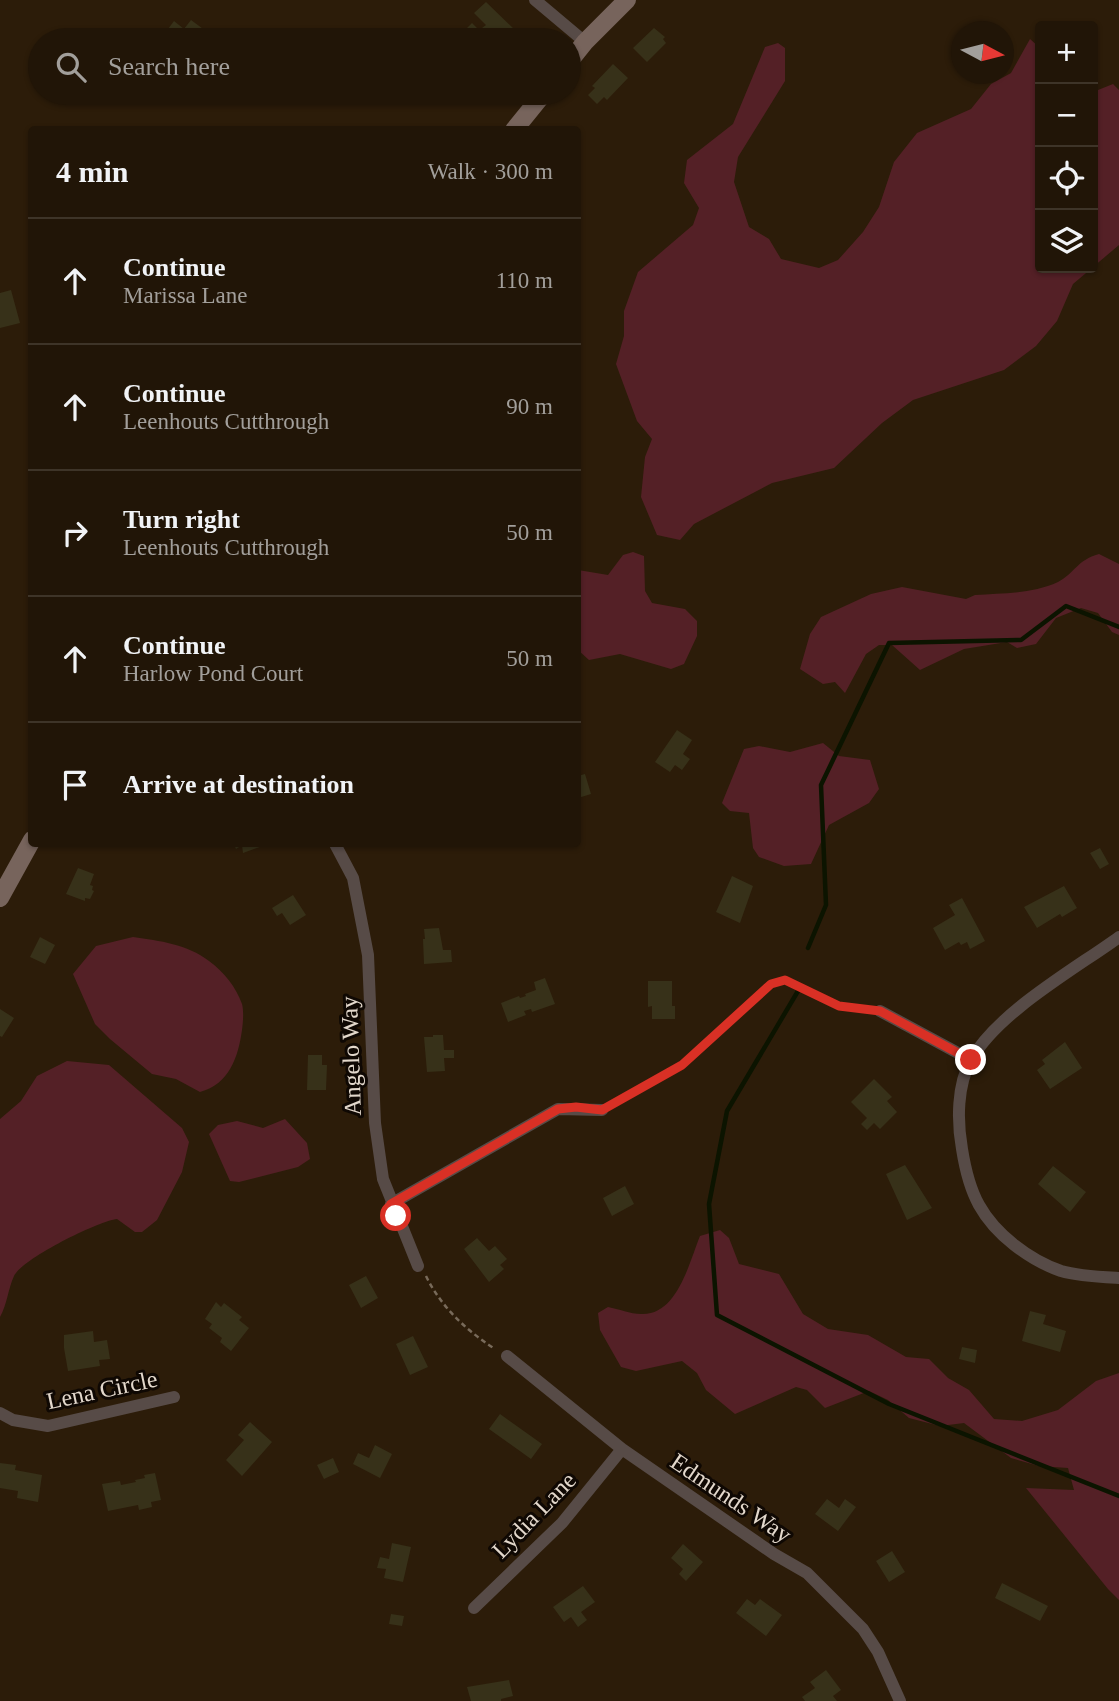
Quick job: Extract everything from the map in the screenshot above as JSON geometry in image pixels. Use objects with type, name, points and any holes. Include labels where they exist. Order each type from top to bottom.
[{"type":"main road","points":[[581,47],[627,0]]},
{"type":"main road","points":[[517,126],[534,105]]},
{"type":"main road","points":[[0,898],[28,847]]},
{"type":"street","points":[[535,0],[568,28]]},
{"type":"street","points":[[581,39],[585,42]]},
{"type":"street","name":"Angelo Way","points":[[336,847],[352,878],[368,955],[374,1123],[383,1178],[391,1204],[418,1266]]},
{"type":"street","points":[[1119,937],[1040,992],[992,1033],[971,1060],[964,1076],[959,1134],[971,1186],[989,1221],[1014,1245],[1061,1271],[1119,1278]]},
{"type":"street","points":[[880,1011],[971,1060]]},
{"type":"street","points":[[391,1204],[558,1109],[576,1107],[602,1110]]},
{"type":"street","name":"Edmunds Way","points":[[507,1356],[622,1449],[774,1554],[807,1573],[863,1629],[878,1652],[900,1701]]},
{"type":"street","name":"Lena Circle","points":[[0,1413],[13,1420],[48,1426],[174,1397]]},
{"type":"street","name":"Lydia Lane","points":[[474,1608],[562,1523],[622,1449]]},
{"type":"path","points":[[602,1110],[682,1065],[771,984],[785,980],[839,1006],[880,1011]]},
{"type":"path","points":[[418,1266],[436,1293],[466,1328],[507,1356]]},
{"type":"shaded area","points":[[1030,39],[1035,44],[1035,273],[1086,273],[1073,284],[1057,321],[1036,346],[1004,370],[913,400],[882,423],[834,468],[772,483],[694,524],[680,540],[657,535],[641,497],[645,457],[652,439],[637,421],[616,364],[624,336],[624,311],[638,272],[693,225],[699,208],[684,183],[687,160],[733,124],[765,47],[778,43],[785,48],[785,81],[738,157],[734,182],[749,227],[769,239],[781,259],[819,268],[838,260],[863,232],[879,207],[894,162],[917,133],[971,109],[991,84],[1014,84],[1014,68]]},
{"type":"shaded area","points":[[1113,84],[1119,90],[1119,245],[1098,263],[1098,147],[1098,90]]},
{"type":"shaded area","points":[[633,552],[644,556],[645,591],[652,603],[685,609],[697,621],[697,636],[684,664],[671,669],[620,654],[589,660],[581,653],[581,570],[608,575],[623,555]]},
{"type":"shaded area","points":[[1099,554],[1119,564],[1119,635],[1112,632],[1098,613],[1081,608],[1056,618],[1036,644],[1017,648],[1007,642],[964,649],[920,670],[892,645],[879,645],[866,654],[845,693],[835,682],[823,684],[800,669],[810,634],[821,617],[871,594],[902,587],[966,599],[975,595],[1028,591],[1058,582],[1081,563]]},
{"type":"shaded area","points":[[823,743],[839,756],[870,760],[879,789],[869,803],[829,825],[811,864],[784,866],[759,857],[753,848],[749,813],[730,811],[722,803],[744,749],[759,746],[790,752]]},
{"type":"shaded area","points":[[133,937],[173,944],[201,955],[220,970],[236,992],[243,1014],[238,1050],[225,1076],[210,1088],[200,1092],[176,1079],[152,1074],[95,1024],[73,974],[96,946]]},
{"type":"shaded area","points":[[67,1061],[109,1065],[182,1128],[189,1142],[182,1172],[157,1220],[142,1232],[135,1232],[117,1219],[107,1221],[61,1242],[31,1260],[14,1276],[0,1317],[0,1119],[21,1101],[37,1076]]},
{"type":"shaded area","points":[[285,1119],[307,1143],[310,1159],[298,1167],[239,1182],[230,1181],[209,1134],[218,1125],[237,1121],[263,1128]]},
{"type":"shaded area","points":[[720,1230],[729,1238],[739,1264],[779,1274],[803,1314],[828,1329],[868,1335],[906,1357],[929,1359],[948,1378],[969,1390],[994,1419],[1022,1421],[1058,1410],[1096,1381],[1119,1373],[1119,1600],[1026,1488],[1074,1490],[1068,1468],[1039,1466],[1011,1458],[964,1423],[940,1426],[909,1418],[888,1400],[869,1391],[825,1408],[807,1390],[796,1387],[735,1414],[706,1390],[697,1373],[682,1361],[636,1371],[621,1367],[600,1330],[598,1313],[608,1307],[641,1314],[664,1306],[680,1286],[700,1236]]},
{"type":"building","points":[[486,2],[513,28],[482,28],[486,25],[474,13]]},
{"type":"building","points":[[191,20],[202,28],[185,28]]},
{"type":"building","points":[[174,21],[183,28],[169,28]]},
{"type":"building","points":[[654,28],[665,37],[663,39],[666,43],[647,62],[633,48]]},
{"type":"building","points":[[613,64],[628,78],[607,100],[604,97],[597,104],[588,95],[595,88],[592,86]]},
{"type":"building","points":[[11,290],[20,323],[0,328],[0,293]]},
{"type":"building","points":[[677,730],[692,740],[683,754],[690,759],[682,770],[675,765],[670,772],[655,762]]},
{"type":"building","points":[[585,774],[591,794],[581,797],[581,775]]},
{"type":"building","points":[[242,847],[260,847],[243,853]]},
{"type":"building","points":[[1100,848],[1109,864],[1100,869],[1090,853]]},
{"type":"building","points":[[78,868],[94,874],[90,885],[94,891],[90,899],[85,898],[85,901],[66,894]]},
{"type":"building","points":[[732,876],[753,886],[740,923],[716,912]]},
{"type":"building","points":[[1064,886],[1077,908],[1062,917],[1060,914],[1037,928],[1024,907]]},
{"type":"building","points":[[293,895],[306,915],[290,925],[282,913],[277,916],[272,908]]},
{"type":"building","points":[[962,898],[985,941],[970,949],[967,942],[961,945],[959,942],[945,950],[933,928],[955,915],[949,905]]},
{"type":"building","points":[[439,928],[443,950],[451,950],[452,962],[424,964],[424,929]]},
{"type":"building","points":[[40,937],[55,945],[45,964],[30,957]]},
{"type":"building","points":[[545,978],[555,1004],[532,1012],[531,1009],[524,1011],[526,1015],[508,1022],[501,1003],[526,996],[525,994],[536,990],[534,982]]},
{"type":"building","points":[[648,981],[672,981],[675,1019],[652,1019],[652,1006],[648,1007]]},
{"type":"building","points":[[0,1009],[14,1018],[2,1037],[0,1036]]},
{"type":"building","points":[[443,1035],[444,1050],[454,1050],[454,1058],[444,1058],[445,1071],[427,1072],[424,1037]]},
{"type":"building","points":[[1065,1042],[1082,1068],[1050,1089],[1037,1070],[1045,1064],[1042,1060]]},
{"type":"building","points":[[308,1055],[322,1055],[322,1065],[327,1065],[326,1090],[307,1090]]},
{"type":"building","points":[[874,1079],[892,1097],[887,1101],[897,1112],[880,1129],[874,1123],[867,1130],[861,1124],[867,1118],[851,1102]]},
{"type":"building","points":[[905,1165],[932,1208],[907,1220],[886,1174]]},
{"type":"building","points":[[1053,1166],[1086,1192],[1070,1212],[1038,1184]]},
{"type":"building","points":[[625,1186],[634,1204],[612,1216],[603,1198]]},
{"type":"building","points":[[477,1238],[489,1251],[495,1246],[507,1259],[500,1265],[504,1269],[489,1282],[464,1249]]},
{"type":"building","points":[[366,1276],[378,1298],[361,1308],[349,1285]]},
{"type":"building","points":[[216,1302],[221,1307],[224,1303],[242,1317],[239,1320],[249,1328],[231,1351],[220,1342],[222,1338],[209,1328],[212,1324],[205,1319]]},
{"type":"building","points":[[1030,1311],[1046,1315],[1043,1324],[1066,1331],[1060,1352],[1022,1341]]},
{"type":"building","points":[[93,1331],[94,1342],[107,1340],[110,1359],[99,1360],[100,1366],[68,1371],[64,1335]]},
{"type":"building","points":[[413,1336],[428,1367],[410,1375],[396,1344]]},
{"type":"building","points":[[962,1347],[977,1350],[975,1363],[959,1359]]},
{"type":"building","points":[[500,1414],[542,1444],[531,1459],[489,1429]]},
{"type":"building","points":[[250,1422],[272,1442],[242,1476],[226,1460],[244,1440],[238,1435]]},
{"type":"building","points":[[375,1445],[392,1454],[380,1478],[353,1464],[358,1453],[369,1458]]},
{"type":"building","points":[[333,1458],[339,1472],[324,1479],[317,1465]]},
{"type":"building","points":[[0,1463],[16,1465],[15,1470],[42,1475],[38,1502],[17,1498],[18,1491],[0,1488]]},
{"type":"building","points":[[155,1473],[161,1500],[151,1502],[152,1507],[139,1510],[138,1505],[108,1511],[102,1484],[120,1481],[121,1485],[136,1482],[135,1480],[145,1478],[144,1475]]},
{"type":"building","points":[[827,1499],[839,1508],[845,1499],[856,1507],[838,1531],[815,1514]]},
{"type":"building","points":[[392,1543],[411,1547],[403,1582],[384,1578],[386,1569],[377,1568],[380,1557],[389,1559]]},
{"type":"building","points":[[683,1544],[703,1562],[686,1581],[679,1574],[683,1569],[671,1558]]},
{"type":"building","points":[[892,1551],[905,1572],[889,1582],[876,1561]]},
{"type":"building","points":[[1002,1583],[1048,1606],[1040,1621],[995,1598]]},
{"type":"building","points":[[583,1586],[595,1602],[581,1612],[587,1620],[578,1627],[571,1617],[564,1622],[553,1607]]},
{"type":"building","points":[[747,1599],[755,1605],[760,1599],[782,1615],[766,1636],[736,1613]]},
{"type":"building","points":[[391,1614],[404,1616],[402,1626],[389,1624]]},
{"type":"building","points":[[826,1670],[841,1690],[833,1696],[837,1701],[805,1701],[802,1697],[815,1688],[810,1682]]},
{"type":"building","points":[[509,1680],[513,1696],[501,1701],[471,1701],[467,1687]]},
{"type":"waterway","points":[[808,948],[826,905],[821,785],[889,643],[1021,640],[1066,606],[1119,627]]},
{"type":"waterway","points":[[798,991],[727,1111],[709,1204],[717,1315],[889,1404],[1119,1496]]},
{"type":"route","points":[[396,1216],[391,1204],[558,1109],[576,1107],[602,1110],[682,1065],[771,984],[785,980],[839,1006],[880,1011],[971,1060]]}]
